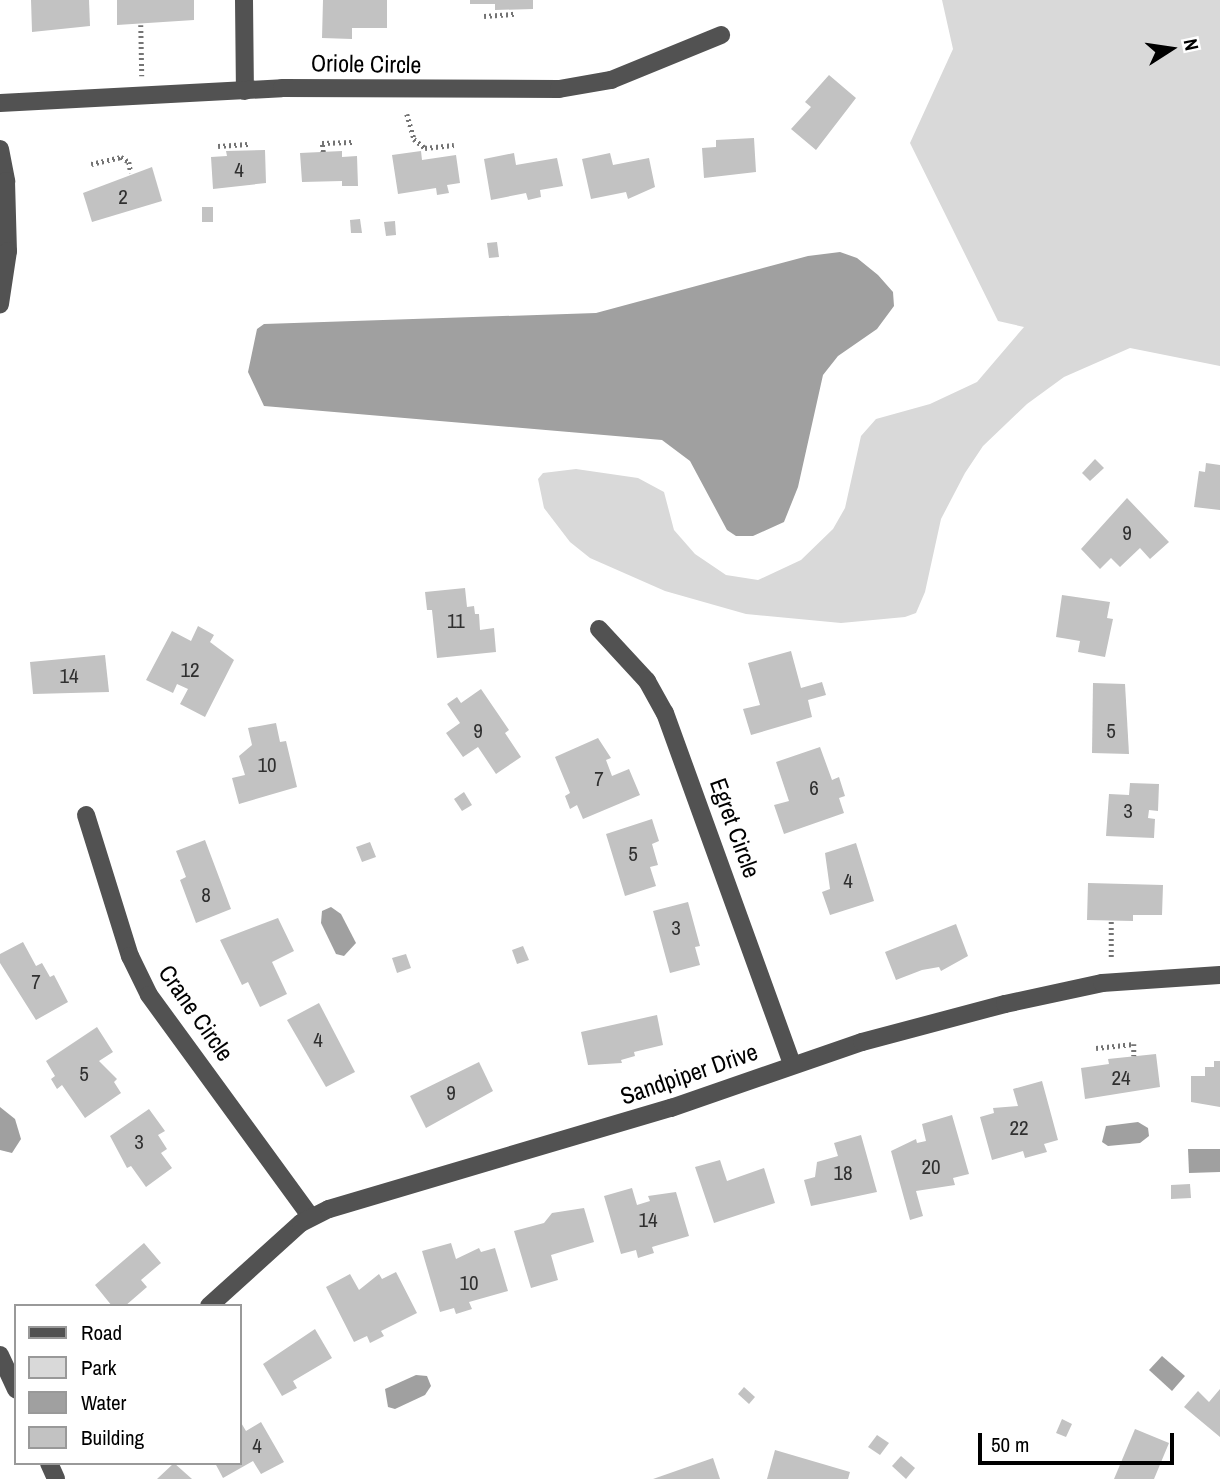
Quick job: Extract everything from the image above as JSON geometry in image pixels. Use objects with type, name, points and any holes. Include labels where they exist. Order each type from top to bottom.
[{"type":"street","points":[[244,0],[245,91]]},
{"type":"street","name":"Oriole Circle","points":[[0,103],[245,91],[572,88],[611,80],[721,35]]},
{"type":"street","points":[[0,149],[8,204],[8,251],[0,304]]},
{"type":"street","name":"Egret Circle","points":[[599,629],[647,681],[666,713],[792,1064]]},
{"type":"street","name":"Crane Circle","points":[[86,815],[130,956],[149,995],[311,1217]]},
{"type":"street","name":"Sandpiper Drive","points":[[211,1304],[256,1260],[311,1217],[425,1178],[681,1105],[792,1064],[1005,1004],[1093,985],[1220,975]]},
{"type":"street","points":[[0,1355],[14,1386]]},
{"type":"path","points":[[484,16],[515,14]]},
{"type":"path","points":[[141,24],[142,78]]},
{"type":"path","points":[[407,114],[414,139],[425,148],[454,145]]},
{"type":"path","points":[[323,152],[322,144],[352,142]]},
{"type":"path","points":[[218,146],[248,144]]},
{"type":"path","points":[[90,164],[121,156],[129,162],[131,173]]},
{"type":"path","points":[[1111,921],[1111,957]]},
{"type":"path","points":[[1096,1048],[1134,1044],[1134,1056]]},
{"type":"green space","points":[[942,0],[1220,0],[1220,366],[1130,348],[1064,377],[1027,404],[983,446],[965,473],[941,519],[925,592],[916,613],[905,617],[841,623],[746,614],[665,591],[590,558],[570,542],[544,508],[538,479],[543,473],[576,469],[638,478],[664,492],[674,530],[695,554],[726,575],[758,580],[801,560],[833,529],[845,508],[861,436],[876,419],[930,404],[977,382],[1024,327],[998,321],[910,143],[953,49]]},
{"type":"water","points":[[840,252],[857,258],[878,275],[893,292],[894,306],[877,329],[838,356],[823,375],[798,487],[784,522],[753,536],[736,536],[727,530],[690,461],[662,440],[264,406],[248,372],[257,329],[264,324],[596,313],[808,256]]},
{"type":"water","points":[[331,907],[341,914],[356,943],[344,956],[336,954],[321,923],[322,911]]},
{"type":"water","points":[[0,1107],[15,1119],[21,1139],[12,1153],[0,1150]]},
{"type":"water","points":[[1138,1122],[1148,1128],[1149,1136],[1140,1143],[1108,1146],[1102,1142],[1106,1126]]},
{"type":"water","points":[[1188,1149],[1220,1149],[1220,1172],[1189,1173]]},
{"type":"water","points":[[1162,1356],[1185,1376],[1172,1391],[1149,1370]]},
{"type":"water","points":[[416,1375],[427,1376],[431,1386],[425,1395],[395,1409],[388,1407],[385,1389]]},
{"type":"building","points":[[31,0],[89,0],[90,26],[32,32]]},
{"type":"building","points":[[117,0],[194,0],[194,20],[117,25]]},
{"type":"building","points":[[323,0],[387,0],[387,28],[352,28],[352,39],[322,38]]},
{"type":"building","points":[[470,0],[533,0],[533,9],[495,10],[495,4],[470,4]]},
{"type":"building","points":[[829,75],[856,98],[816,150],[791,129],[811,107],[805,102]]},
{"type":"building","points":[[754,138],[756,172],[704,178],[702,148],[716,147],[716,140]]},
{"type":"building","points":[[265,150],[266,183],[213,189],[211,157],[227,156],[226,151]]},
{"type":"building","points":[[342,151],[342,157],[357,156],[358,186],[342,186],[342,181],[302,182],[300,153]]},
{"type":"building","points":[[421,151],[422,160],[456,155],[460,183],[447,185],[449,193],[437,195],[436,188],[398,194],[392,155]]},
{"type":"building","points":[[514,153],[516,165],[557,158],[563,186],[540,190],[541,197],[528,200],[526,193],[491,200],[484,159]]},
{"type":"building","points":[[610,153],[613,165],[649,158],[655,187],[628,199],[626,192],[591,199],[582,159]]},
{"type":"building","points":[[152,167],[162,201],[92,222],[83,193]]},
{"type":"building","points":[[202,207],[213,207],[213,222],[202,222]]},
{"type":"building","points":[[360,219],[362,233],[351,233],[350,220]]},
{"type":"building","points":[[395,221],[396,235],[386,236],[384,222]]},
{"type":"building","points":[[497,242],[499,257],[489,258],[487,243]]},
{"type":"building","points":[[1095,459],[1104,468],[1090,481],[1082,473]]},
{"type":"building","points":[[1206,463],[1220,465],[1220,510],[1194,507],[1199,471],[1205,472]]},
{"type":"building","points":[[1127,498],[1169,542],[1150,559],[1140,548],[1120,567],[1111,558],[1100,569],[1081,549]]},
{"type":"building","points":[[465,588],[467,607],[474,606],[475,614],[479,614],[480,630],[494,628],[496,652],[437,658],[432,610],[427,610],[425,592]]},
{"type":"building","points":[[1062,595],[1110,602],[1107,618],[1113,619],[1105,657],[1078,652],[1080,641],[1056,637]]},
{"type":"building","points":[[198,626],[214,635],[210,642],[234,660],[205,717],[180,704],[188,689],[177,684],[173,693],[146,680],[172,631],[191,641]]},
{"type":"building","points":[[791,651],[801,688],[822,682],[826,695],[808,700],[812,717],[751,735],[743,709],[760,705],[748,663]]},
{"type":"building","points":[[105,655],[109,692],[33,694],[30,662]]},
{"type":"building","points":[[1093,683],[1125,684],[1129,754],[1092,753]]},
{"type":"building","points":[[481,689],[509,730],[505,733],[521,757],[496,774],[478,747],[463,757],[446,733],[460,723],[447,704],[457,697],[461,703]]},
{"type":"building","points":[[276,723],[280,742],[286,741],[297,787],[239,804],[232,778],[245,775],[239,756],[252,745],[248,728]]},
{"type":"building","points":[[598,738],[611,758],[606,760],[612,776],[629,769],[640,795],[583,819],[577,805],[570,809],[565,796],[570,793],[555,757]]},
{"type":"building","points":[[820,747],[832,780],[839,777],[845,796],[839,798],[844,813],[784,834],[774,805],[789,801],[776,762]]},
{"type":"building","points":[[1130,783],[1159,784],[1158,811],[1149,810],[1148,818],[1155,819],[1154,838],[1106,836],[1109,794],[1129,795]]},
{"type":"building","points":[[464,792],[472,805],[462,811],[454,799]]},
{"type":"building","points":[[652,819],[659,841],[652,844],[658,865],[650,867],[656,886],[625,896],[606,834]]},
{"type":"building","points":[[205,840],[231,909],[196,923],[180,880],[186,877],[176,851]]},
{"type":"building","points":[[370,842],[376,857],[362,862],[356,847]]},
{"type":"building","points":[[856,843],[874,901],[830,915],[822,892],[830,889],[825,853]]},
{"type":"building","points":[[1088,883],[1163,885],[1162,915],[1133,915],[1133,921],[1087,920]]},
{"type":"building","points":[[688,902],[700,946],[695,947],[700,965],[670,973],[653,911]]},
{"type":"building","points":[[278,918],[294,951],[272,962],[287,994],[260,1007],[248,982],[242,985],[220,940]]},
{"type":"building","points":[[956,924],[968,956],[941,971],[939,967],[922,970],[896,980],[885,952]]},
{"type":"building","points":[[23,942],[36,966],[42,963],[50,977],[54,975],[68,1002],[36,1020],[0,963],[0,954]]},
{"type":"building","points":[[523,946],[529,960],[517,964],[512,950]]},
{"type":"building","points":[[406,954],[411,968],[397,973],[392,958]]},
{"type":"building","points":[[319,1003],[355,1072],[326,1087],[287,1020]]},
{"type":"building","points":[[657,1015],[663,1045],[634,1052],[635,1056],[621,1060],[622,1063],[588,1065],[581,1032]]},
{"type":"building","points":[[97,1027],[113,1052],[99,1061],[117,1079],[114,1082],[121,1093],[85,1118],[62,1085],[57,1089],[51,1079],[55,1076],[46,1061]]},
{"type":"building","points":[[1156,1054],[1160,1087],[1085,1099],[1081,1068],[1109,1064],[1108,1059]]},
{"type":"building","points":[[1214,1061],[1220,1061],[1220,1107],[1191,1102],[1191,1076],[1205,1076],[1205,1067],[1214,1067]]},
{"type":"building","points":[[479,1062],[493,1091],[426,1128],[410,1096]]},
{"type":"building","points":[[1042,1081],[1058,1140],[1044,1144],[1047,1152],[1025,1158],[1023,1151],[992,1160],[980,1117],[994,1113],[993,1108],[1018,1106],[1013,1089]]},
{"type":"building","points":[[149,1109],[165,1131],[158,1135],[167,1149],[161,1153],[172,1168],[146,1187],[131,1166],[127,1168],[110,1136]]},
{"type":"building","points":[[952,1115],[969,1174],[953,1178],[955,1185],[916,1191],[923,1216],[910,1220],[891,1151],[916,1139],[917,1143],[926,1141],[922,1124]]},
{"type":"building","points":[[861,1135],[877,1192],[811,1206],[804,1180],[815,1177],[817,1162],[838,1156],[834,1143]]},
{"type":"building","points":[[720,1160],[727,1181],[764,1168],[775,1203],[714,1223],[695,1167]]},
{"type":"building","points":[[1190,1184],[1191,1198],[1171,1199],[1171,1185]]},
{"type":"building","points":[[632,1188],[637,1205],[650,1201],[648,1196],[676,1192],[689,1236],[652,1247],[654,1253],[638,1258],[636,1250],[621,1254],[604,1196]]},
{"type":"building","points":[[584,1208],[594,1242],[551,1255],[558,1280],[531,1288],[514,1231],[544,1223],[552,1213]]},
{"type":"building","points":[[144,1243],[161,1263],[141,1280],[147,1287],[127,1304],[110,1304],[95,1285]]},
{"type":"building","points":[[451,1243],[456,1259],[479,1248],[481,1252],[495,1248],[508,1291],[469,1302],[472,1309],[456,1314],[454,1308],[440,1312],[422,1251]]},
{"type":"building","points":[[396,1272],[417,1313],[381,1331],[384,1336],[370,1343],[367,1336],[354,1342],[326,1287],[350,1274],[359,1290],[379,1274],[382,1279]]},
{"type":"building","points":[[315,1329],[332,1358],[293,1381],[297,1388],[282,1396],[263,1364]]},
{"type":"building","points":[[744,1387],[755,1397],[749,1404],[738,1394]]},
{"type":"building","points":[[1220,1389],[1220,1437],[1184,1407],[1198,1391],[1209,1402]]},
{"type":"building","points":[[1062,1419],[1072,1424],[1066,1437],[1056,1433]]},
{"type":"building","points":[[261,1422],[284,1462],[261,1474],[253,1461],[223,1478],[216,1465],[242,1465],[242,1424],[246,1431]]},
{"type":"building","points":[[1135,1429],[1169,1443],[1154,1479],[1114,1479]]},
{"type":"building","points":[[877,1435],[889,1443],[880,1455],[868,1447]]},
{"type":"building","points":[[775,1450],[850,1472],[848,1479],[767,1479]]},
{"type":"building","points":[[901,1456],[915,1468],[906,1479],[892,1466]]},
{"type":"building","points":[[713,1458],[720,1479],[653,1479]]},
{"type":"building","points":[[172,1465],[176,1465],[192,1479],[157,1479]]}]
